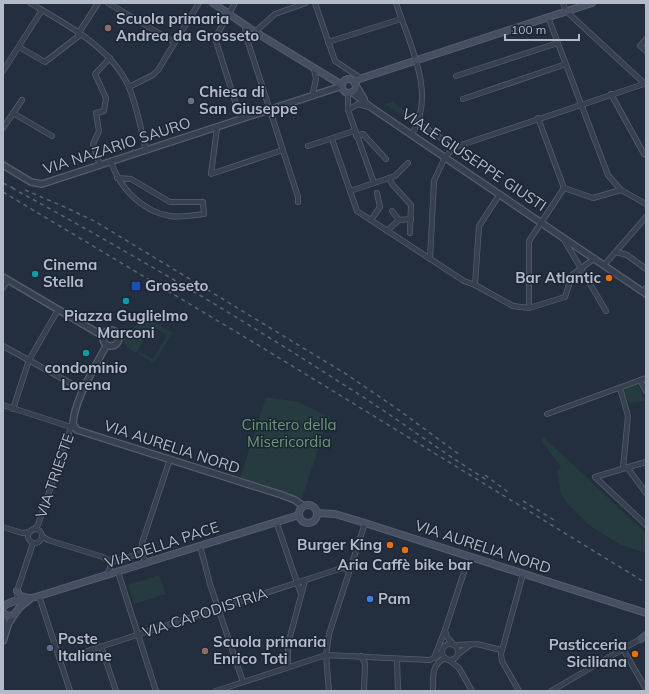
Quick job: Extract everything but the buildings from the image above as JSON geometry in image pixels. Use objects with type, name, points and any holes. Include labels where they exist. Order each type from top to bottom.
[{"type":"main road","points":[[212,3],[314,69],[332,78],[352,82]]},
{"type":"main road","points":[[342,86],[592,3]]},
{"type":"main road","name":"VIALE GIUSEPPE GIUSTI","points":[[332,78],[342,86],[344,91],[350,93]]},
{"type":"main road","points":[[350,93],[352,82]]},
{"type":"main road","name":"VIA AURELIA NORD","points":[[303,506],[308,504],[313,506],[317,513],[335,514],[365,523],[639,610],[646,614]]},
{"type":"main road","points":[[303,506],[299,515],[304,522],[309,523],[316,518],[317,513]]},
{"type":"main road","name":"VIA DELLA PACE","points":[[5,604],[19,603],[299,515]]},
{"type":"main road","points":[[17,591],[22,597],[31,598]]},
{"type":"main road","name":"VIA DELLA PACE","points":[[15,613],[19,603]]},
{"type":"main road","points":[[4,614],[9,616],[15,613]]},
{"type":"street","points":[[30,3],[79,34],[110,58],[128,87],[146,151]]},
{"type":"street","points":[[19,47],[45,62],[79,34],[98,3]]},
{"type":"street","points":[[108,3],[174,42]]},
{"type":"street","points":[[128,87],[153,75],[158,70],[198,3]]},
{"type":"street","points":[[235,3],[215,38],[241,120]]},
{"type":"street","points":[[255,32],[275,14],[306,3]]},
{"type":"street","points":[[315,3],[335,61],[362,79]]},
{"type":"street","points":[[396,3],[422,87],[421,114],[412,134]]},
{"type":"street","points":[[563,3],[566,11],[645,84]]},
{"type":"street","points":[[3,71],[42,10]]},
{"type":"street","points":[[548,17],[608,175],[621,190],[646,204]]},
{"type":"street","points":[[328,42],[401,19]]},
{"type":"street","points":[[245,25],[246,36],[298,197],[298,202]]},
{"type":"street","points":[[646,39],[640,46],[646,51]]},
{"type":"street","points":[[456,76],[558,43]]},
{"type":"street","points":[[100,165],[93,144],[99,131],[96,113],[104,111],[106,98],[95,74],[110,58]]},
{"type":"street","points":[[463,99],[566,64]]},
{"type":"street","points":[[312,96],[316,79],[314,69]]},
{"type":"street","name":"VIALE GIUSEPPE GIUSTI","points":[[352,82],[372,108]]},
{"type":"street","points":[[430,259],[434,181],[446,157],[455,147],[581,103],[645,84]]},
{"type":"street","name":"VIA NAZARIO SAURO","points":[[3,165],[36,184],[50,182],[342,86]]},
{"type":"street","points":[[350,93],[348,110],[354,131],[374,183]]},
{"type":"street","name":"VIALE GIUSEPPE GIUSTI","points":[[350,93],[645,291]]},
{"type":"street","points":[[611,94],[644,154]]},
{"type":"street","points":[[3,128],[22,100]]},
{"type":"street","points":[[348,110],[358,104],[372,108]]},
{"type":"street","points":[[13,113],[52,136]]},
{"type":"street","points":[[538,118],[564,188]]},
{"type":"street","points":[[418,123],[455,147]]},
{"type":"street","points":[[217,128],[211,174],[283,150]]},
{"type":"street","points":[[308,146],[354,131]]},
{"type":"street","points":[[356,136],[363,134],[386,159]]},
{"type":"street","points":[[332,139],[357,211],[464,281],[475,285],[513,306],[529,308],[565,297],[572,275],[595,258]]},
{"type":"street","points":[[111,162],[117,178],[132,198],[158,213],[171,216],[204,214],[203,202],[170,202],[131,179],[117,178]]},
{"type":"street","points":[[350,191],[395,176],[408,163]]},
{"type":"street","points":[[389,178],[392,184],[411,205],[410,233]]},
{"type":"street","points":[[564,188],[593,198],[621,190]]},
{"type":"street","points":[[529,308],[528,241],[564,188]]},
{"type":"street","points":[[371,220],[380,207],[377,193]]},
{"type":"street","points":[[475,285],[479,226],[500,194]]},
{"type":"street","points":[[392,211],[399,220]]},
{"type":"street","points":[[604,264],[646,217]]},
{"type":"street","points":[[387,231],[399,220],[411,219]]},
{"type":"street","name":"VIALE GIUSEPPE GIUSTI","points":[[561,234],[606,311]]},
{"type":"street","points":[[616,252],[627,255],[646,269]]},
{"type":"street","points":[[3,288],[6,278],[103,336]]},
{"type":"street","points":[[13,409],[29,360],[58,310]]},
{"type":"street","points":[[109,330],[115,331],[118,334],[119,340],[115,345],[106,346],[103,341],[103,336],[109,330]]},
{"type":"street","points":[[3,346],[84,390]]},
{"type":"street","name":"VIA TRIESTE","points":[[32,531],[38,525],[84,390],[106,346]]},
{"type":"street","points":[[547,414],[646,378]]},
{"type":"street","points":[[640,380],[646,391]]},
{"type":"street","points":[[620,388],[628,416],[625,468],[646,493]]},
{"type":"street","points":[[3,405],[78,430]]},
{"type":"street","name":"VIA TRIESTE","points":[[73,421],[78,430]]},
{"type":"street","name":"VIA AURELIA NORD","points":[[78,430],[282,495],[295,500],[303,506]]},
{"type":"street","points":[[146,564],[142,553],[142,543],[170,459]]},
{"type":"street","points":[[646,462],[596,477],[646,525]]},
{"type":"street","points":[[276,521],[301,596]]},
{"type":"street","points":[[329,691],[326,655],[329,634],[365,523]]},
{"type":"street","points":[[3,527],[22,533],[39,531],[42,536],[48,540],[103,557],[112,562],[142,553]]},
{"type":"street","points":[[32,531],[28,537],[33,542]]},
{"type":"street","points":[[33,542],[38,542],[42,536]]},
{"type":"street","points":[[5,604],[17,591],[33,542]]},
{"type":"street","points":[[200,546],[201,555],[243,682]]},
{"type":"street","points":[[433,691],[434,668],[431,659],[445,630],[465,569],[473,557]]},
{"type":"street","points":[[107,576],[112,562]]},
{"type":"street","name":"VIA CAPODISTRIA","points":[[60,660],[341,569],[349,571]]},
{"type":"street","points":[[118,572],[156,691]]},
{"type":"street","points":[[519,691],[502,661],[501,650],[523,574]]},
{"type":"street","points":[[288,667],[288,644],[305,581]]},
{"type":"street","points":[[17,591],[19,603]]},
{"type":"street","points":[[39,596],[70,691]]},
{"type":"street","points":[[3,641],[8,625],[15,613]]},
{"type":"street","points":[[3,626],[4,614]]},
{"type":"street","points":[[445,630],[447,637],[458,649],[459,668]]},
{"type":"street","points":[[216,691],[326,655],[397,659],[431,659],[442,652],[445,646],[445,630]]},
{"type":"street","points":[[551,691],[644,637]]},
{"type":"street","points":[[445,646],[474,644],[501,650]]},
{"type":"street","points":[[434,668],[437,663],[458,656],[468,646],[474,644]]},
{"type":"street","points":[[101,646],[116,691]]},
{"type":"street","points":[[623,649],[646,689]]},
{"type":"street","points":[[442,652],[447,659],[459,668],[472,691]]},
{"type":"street","points":[[360,656],[365,664],[364,691]]},
{"type":"street","points":[[397,659],[398,691]]},
{"type":"green space","points":[[393,102],[415,118],[413,123],[384,104]]},
{"type":"green space","points":[[142,315],[173,333],[154,363],[138,354],[140,352],[153,359],[167,335],[152,326],[136,353],[128,348],[123,341],[125,333],[130,334]]},
{"type":"green space","points":[[638,384],[645,401],[629,403],[622,388]]},
{"type":"green space","name":"Cimitero della Misericordia","points":[[266,397],[299,402],[329,417],[302,498],[240,478]]},
{"type":"green space","points":[[542,436],[646,533],[646,553],[621,545],[590,526],[569,505],[561,494],[557,471],[561,467],[542,442]]},
{"type":"green space","points":[[159,575],[166,594],[134,604],[128,585]]},
{"type":"railway","points":[[3,183],[17,190]]},
{"type":"railway","points":[[12,188],[96,234],[260,332],[360,395],[487,480]]},
{"type":"railway","points":[[25,190],[96,222],[346,374],[396,408],[460,455]]},
{"type":"railway","points":[[3,192],[258,345],[646,583]]},
{"type":"railway","points":[[485,475],[508,492]]},
{"type":"railway","points":[[523,501],[554,520]]},
{"type":"place","name":"Scuola primaria Andrea da Grosseto","points":[[108,28]]},
{"type":"place","name":"Chiesa di San Giuseppe","points":[[191,101]]},
{"type":"place","name":"Cinema Stella","points":[[35,274]]},
{"type":"place","name":"Bar Atlantic","points":[[609,278]]},
{"type":"place","name":"Grosseto","points":[[136,286]]},
{"type":"place","name":"Piazza Guglielmo Marconi","points":[[126,301]]},
{"type":"place","name":"condominio Lorena","points":[[86,353]]},
{"type":"place","name":"Burger King","points":[[390,545]]},
{"type":"place","name":"Aria Caffè bike bar","points":[[405,550]]},
{"type":"place","name":"Pam","points":[[370,599]]},
{"type":"place","name":"Poste Italiane","points":[[50,648]]},
{"type":"place","name":"Scuola primaria Enrico Toti","points":[[205,651]]},
{"type":"place","name":"Pasticceria Siciliana","points":[[635,654]]}]
